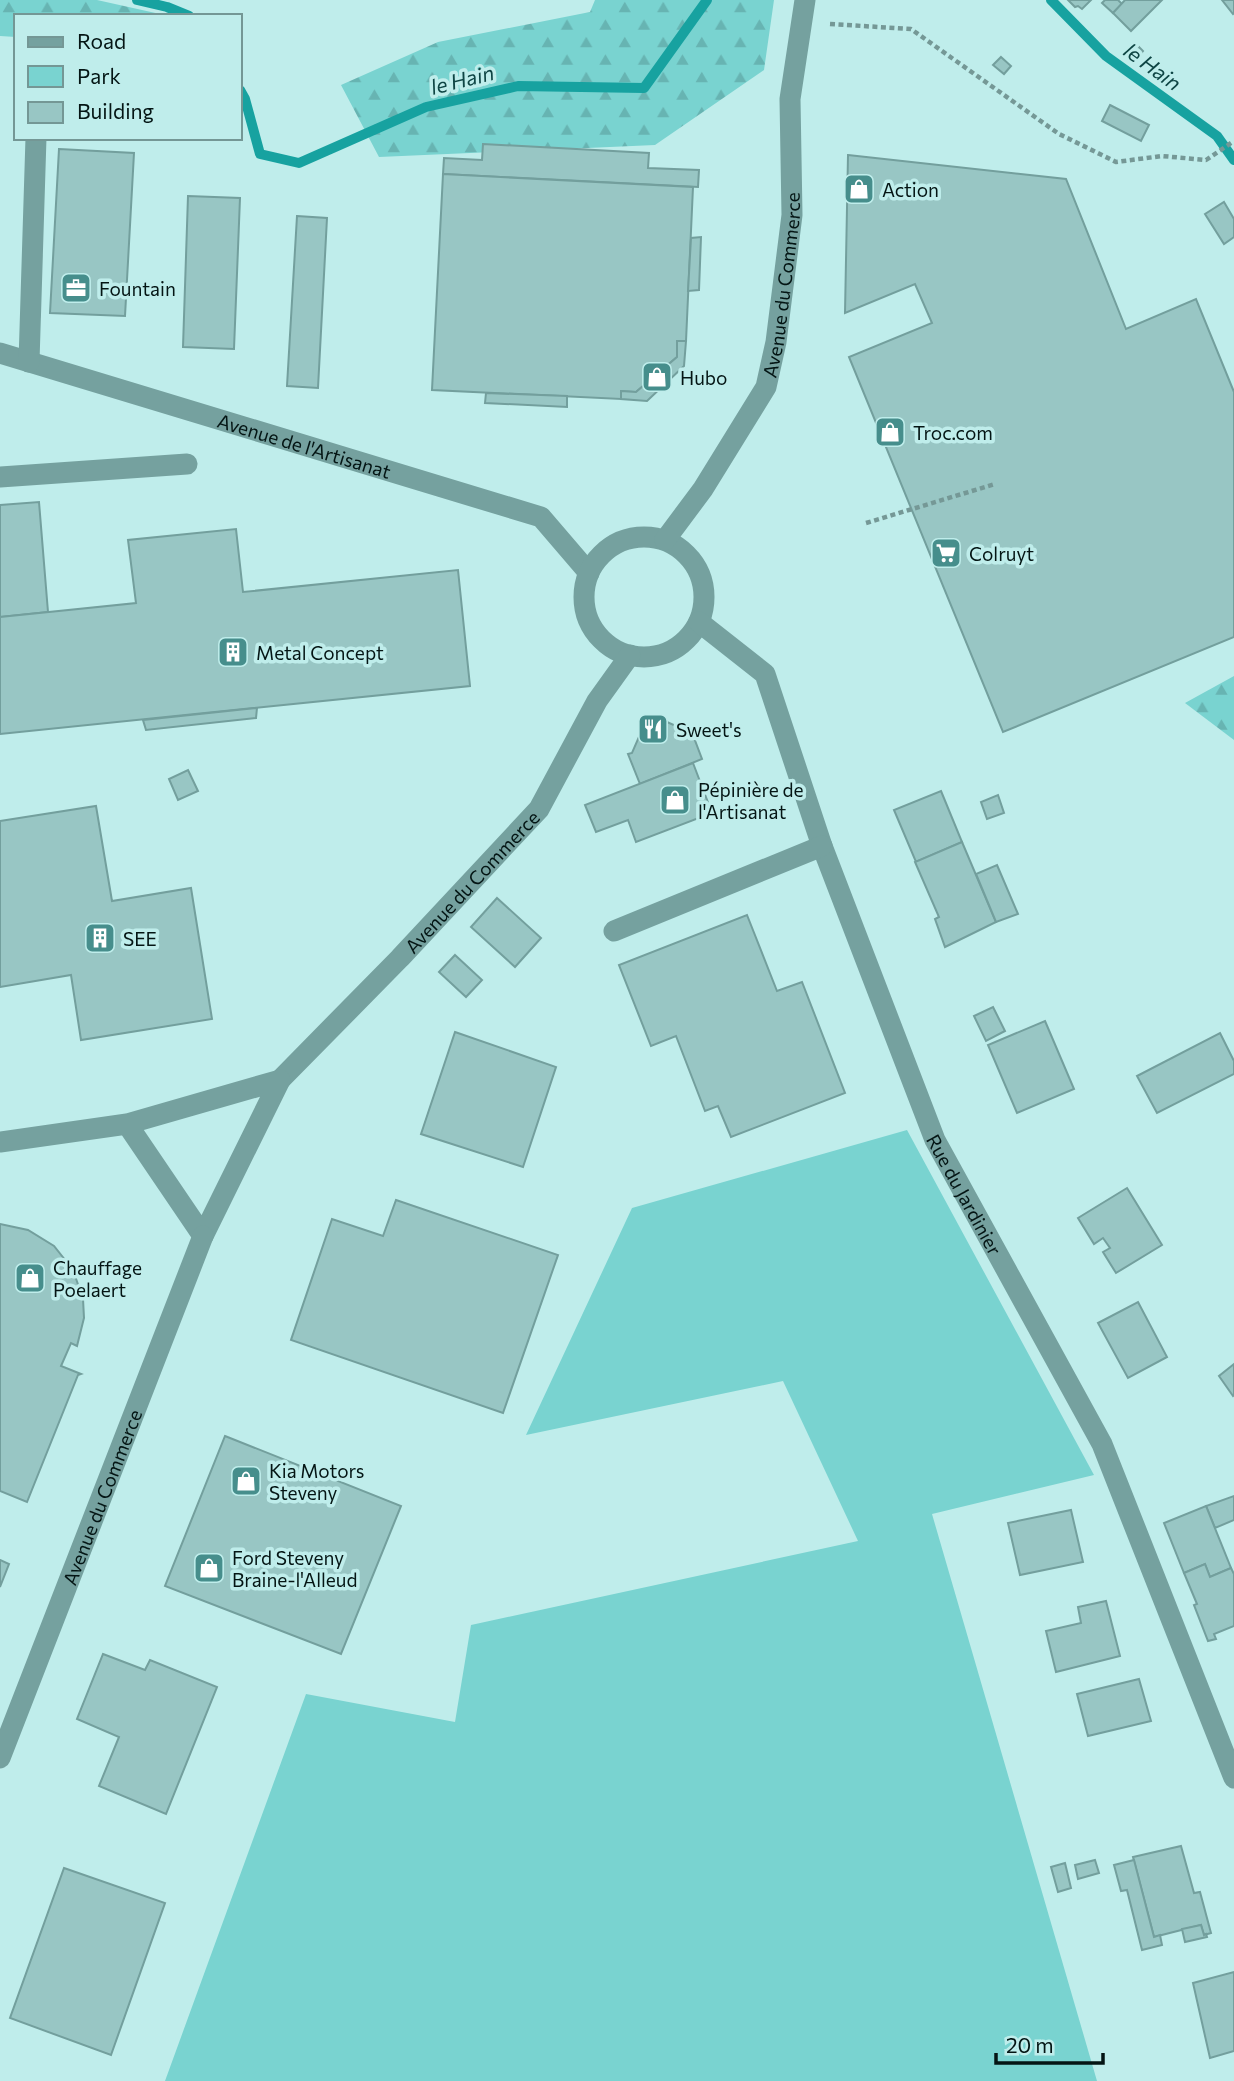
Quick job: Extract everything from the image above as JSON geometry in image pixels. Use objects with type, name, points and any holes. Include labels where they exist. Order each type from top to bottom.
[{"type":"street","name":"Avenue du Commerce","points":[[665,540],[703,489],[766,387],[776,342],[792,215],[790,99],[805,0]]},
{"type":"street","points":[[29,362],[36,140]]},
{"type":"street","name":"Avenue de l'Artisanat","points":[[0,354],[541,517],[589,573]]},
{"type":"street","points":[[0,477],[187,464]]},
{"type":"street","points":[[628,538],[665,540],[679,547],[694,562],[704,591],[699,622],[693,633],[678,647],[656,656],[630,655],[616,650],[600,638],[589,622],[584,601],[589,573],[596,560],[609,548],[628,538]]},
{"type":"street","name":"Rue du Jardinier","points":[[699,622],[765,674],[822,846],[935,1140],[1102,1444],[1233,1774]]},
{"type":"street","name":"Avenue du Commerce","points":[[0,1758],[203,1236],[280,1080],[400,958],[539,809],[597,701],[630,655]]},
{"type":"street","points":[[614,931],[822,846]]},
{"type":"street","name":"Avenue du Commerce","points":[[0,1142],[127,1124],[280,1080]]},
{"type":"street","points":[[127,1124],[203,1236]]},
{"type":"path","points":[[801,23],[911,29],[1059,134],[1116,162],[1162,156],[1206,160],[1216,156],[1234,141]]},
{"type":"path","points":[[866,523],[995,484]]},
{"type":"green space","points":[[0,0],[97,0],[160,14],[14,14],[14,37],[0,36]]},
{"type":"green space","points":[[595,0],[774,0],[764,70],[655,145],[379,157],[341,85],[438,42],[590,12]]},
{"type":"green space","points":[[1234,676],[1234,740],[1185,703]]},
{"type":"green space","points":[[907,1130],[1094,1475],[932,1514],[1097,2081],[165,2081],[306,1694],[455,1722],[471,1625],[858,1541],[783,1381],[526,1435],[632,1208]]},
{"type":"building","points":[[1068,0],[1091,0],[1082,9],[1075,7]]},
{"type":"building","points":[[1105,0],[1118,0],[1122,4],[1113,13],[1102,3]]},
{"type":"building","points":[[1125,0],[1162,0],[1131,31],[1113,13]]},
{"type":"building","points":[[1222,0],[1234,0],[1233,14]]},
{"type":"building","points":[[1136,44],[1143,51],[1133,63],[1125,55]]},
{"type":"building","points":[[1001,57],[1011,66],[1004,74],[993,65]]},
{"type":"building","points":[[1110,105],[1149,125],[1141,141],[1102,121]]},
{"type":"building","points":[[483,144],[649,153],[648,168],[699,170],[698,187],[443,174],[444,158],[482,160]]},
{"type":"building","points":[[59,149],[134,153],[125,316],[50,313]]},
{"type":"building","points":[[848,155],[1066,179],[1126,329],[1196,299],[1234,392],[1234,637],[1003,732],[849,357],[932,323],[915,284],[845,313]]},
{"type":"building","points":[[443,174],[693,187],[686,341],[677,341],[677,357],[636,392],[621,391],[621,399],[432,390]]},
{"type":"building","points":[[188,196],[240,198],[234,349],[183,347]]},
{"type":"building","points":[[1224,202],[1234,219],[1234,237],[1224,244],[1205,214]]},
{"type":"building","points":[[297,216],[327,218],[318,388],[287,386]]},
{"type":"building","points":[[701,237],[699,290],[688,291],[691,238]]},
{"type":"building","points":[[677,341],[686,341],[684,366],[647,401],[621,399],[621,391],[636,392],[677,357]]},
{"type":"building","points":[[486,393],[567,396],[567,407],[485,403]]},
{"type":"building","points":[[39,502],[48,612],[0,617],[0,505]]},
{"type":"building","name":"Metal Concept","points":[[236,529],[243,592],[458,570],[470,686],[0,734],[0,617],[136,603],[128,540]]},
{"type":"building","points":[[257,708],[256,718],[146,730],[143,720]]},
{"type":"building","points":[[658,718],[687,731],[691,730],[702,759],[640,784],[628,754],[632,753],[645,723]]},
{"type":"building","points":[[693,763],[712,813],[636,842],[628,820],[596,832],[585,805]]},
{"type":"building","points":[[188,770],[198,791],[178,800],[169,779]]},
{"type":"building","points":[[941,791],[962,842],[916,862],[894,810]]},
{"type":"building","points":[[998,795],[1004,813],[987,819],[981,802]]},
{"type":"building","name":"SEE","points":[[96,806],[112,901],[191,888],[212,1019],[81,1040],[71,975],[0,987],[0,821]]},
{"type":"building","points":[[962,842],[996,922],[945,947],[935,919],[939,917],[915,862]]},
{"type":"building","points":[[997,865],[1018,914],[996,922],[976,874]]},
{"type":"building","points":[[497,898],[541,938],[515,967],[471,927]]},
{"type":"building","points":[[747,915],[777,991],[802,982],[845,1093],[731,1137],[718,1106],[705,1111],[676,1036],[651,1046],[619,965]]},
{"type":"building","points":[[455,955],[482,980],[466,997],[439,972]]},
{"type":"building","points":[[993,1007],[1005,1031],[986,1041],[974,1016]]},
{"type":"building","points":[[1045,1021],[1074,1089],[1017,1113],[988,1045]]},
{"type":"building","points":[[455,1032],[556,1067],[523,1167],[421,1134]]},
{"type":"building","points":[[1220,1033],[1234,1061],[1234,1074],[1157,1113],[1137,1076]]},
{"type":"building","points":[[1127,1188],[1162,1245],[1116,1273],[1103,1252],[1110,1248],[1103,1238],[1094,1244],[1078,1218]]},
{"type":"building","points":[[396,1200],[558,1255],[503,1413],[291,1340],[332,1219],[383,1236]]},
{"type":"building","points":[[0,1224],[28,1230],[54,1246],[73,1270],[83,1299],[84,1318],[77,1346],[71,1343],[61,1366],[81,1374],[78,1375],[27,1502],[0,1491]]},
{"type":"building","points":[[1138,1302],[1167,1357],[1128,1378],[1098,1323]]},
{"type":"building","points":[[1234,1364],[1234,1395],[1233,1396],[1219,1376]]},
{"type":"building","points":[[225,1436],[401,1506],[341,1654],[165,1586]]},
{"type":"building","points":[[1234,1496],[1234,1520],[1215,1528],[1206,1506]]},
{"type":"building","points":[[1206,1506],[1231,1568],[1210,1577],[1205,1564],[1184,1573],[1164,1523]]},
{"type":"building","points":[[1071,1510],[1083,1562],[1020,1575],[1008,1523]]},
{"type":"building","points":[[0,1560],[9,1564],[0,1587]]},
{"type":"building","points":[[1205,1564],[1210,1577],[1231,1568],[1234,1574],[1234,1626],[1214,1634],[1216,1639],[1208,1641],[1184,1573]]},
{"type":"building","points":[[1106,1601],[1120,1656],[1056,1672],[1046,1631],[1081,1623],[1078,1607]]},
{"type":"building","points":[[103,1654],[145,1670],[150,1660],[217,1687],[166,1814],[99,1786],[119,1737],[77,1719]]},
{"type":"building","points":[[1139,1679],[1151,1721],[1088,1736],[1077,1694]]},
{"type":"building","points":[[1181,1846],[1194,1893],[1200,1892],[1211,1933],[1204,1935],[1201,1925],[1154,1937],[1133,1857]]},
{"type":"building","points":[[1095,1860],[1099,1873],[1078,1879],[1075,1865]]},
{"type":"building","points":[[1134,1860],[1154,1937],[1160,1935],[1162,1945],[1142,1950],[1127,1890],[1121,1891],[1114,1865]]},
{"type":"building","points":[[1065,1863],[1071,1888],[1058,1892],[1051,1867]]},
{"type":"building","points":[[64,1868],[165,1903],[111,2055],[10,2018]]},
{"type":"building","points":[[1201,1925],[1207,1937],[1185,1942],[1182,1929]]},
{"type":"building","points":[[1234,1972],[1234,2051],[1210,2058],[1193,1983]]},
{"type":"waterway","name":"le Hain","points":[[137,0],[184,14]]},
{"type":"waterway","name":"le Hain","points":[[242,94],[260,154],[299,163],[426,107],[518,86],[644,88],[707,0]]},
{"type":"waterway","name":"le Hain","points":[[1051,0],[1106,56],[1217,136],[1234,160]]},
{"type":"place","name":"Action","points":[[859,189]]},
{"type":"place","name":"Fountain","points":[[76,288]]},
{"type":"place","name":"Hubo","points":[[657,377]]},
{"type":"place","name":"Troc.com","points":[[890,432]]},
{"type":"place","name":"Colruyt","points":[[946,553]]},
{"type":"place","name":"Metal Concept","points":[[233,652]]},
{"type":"place","name":"Sweet's","points":[[653,729]]},
{"type":"place","name":"Pépinière de l'Artisanat","points":[[675,800]]},
{"type":"place","name":"SEE","points":[[100,938]]},
{"type":"place","name":"Chauffage Poelaert","points":[[30,1278]]},
{"type":"place","name":"Kia Motors Steveny","points":[[246,1481]]},
{"type":"place","name":"Ford Steveny Braine-l'Alleud","points":[[209,1568]]}]
